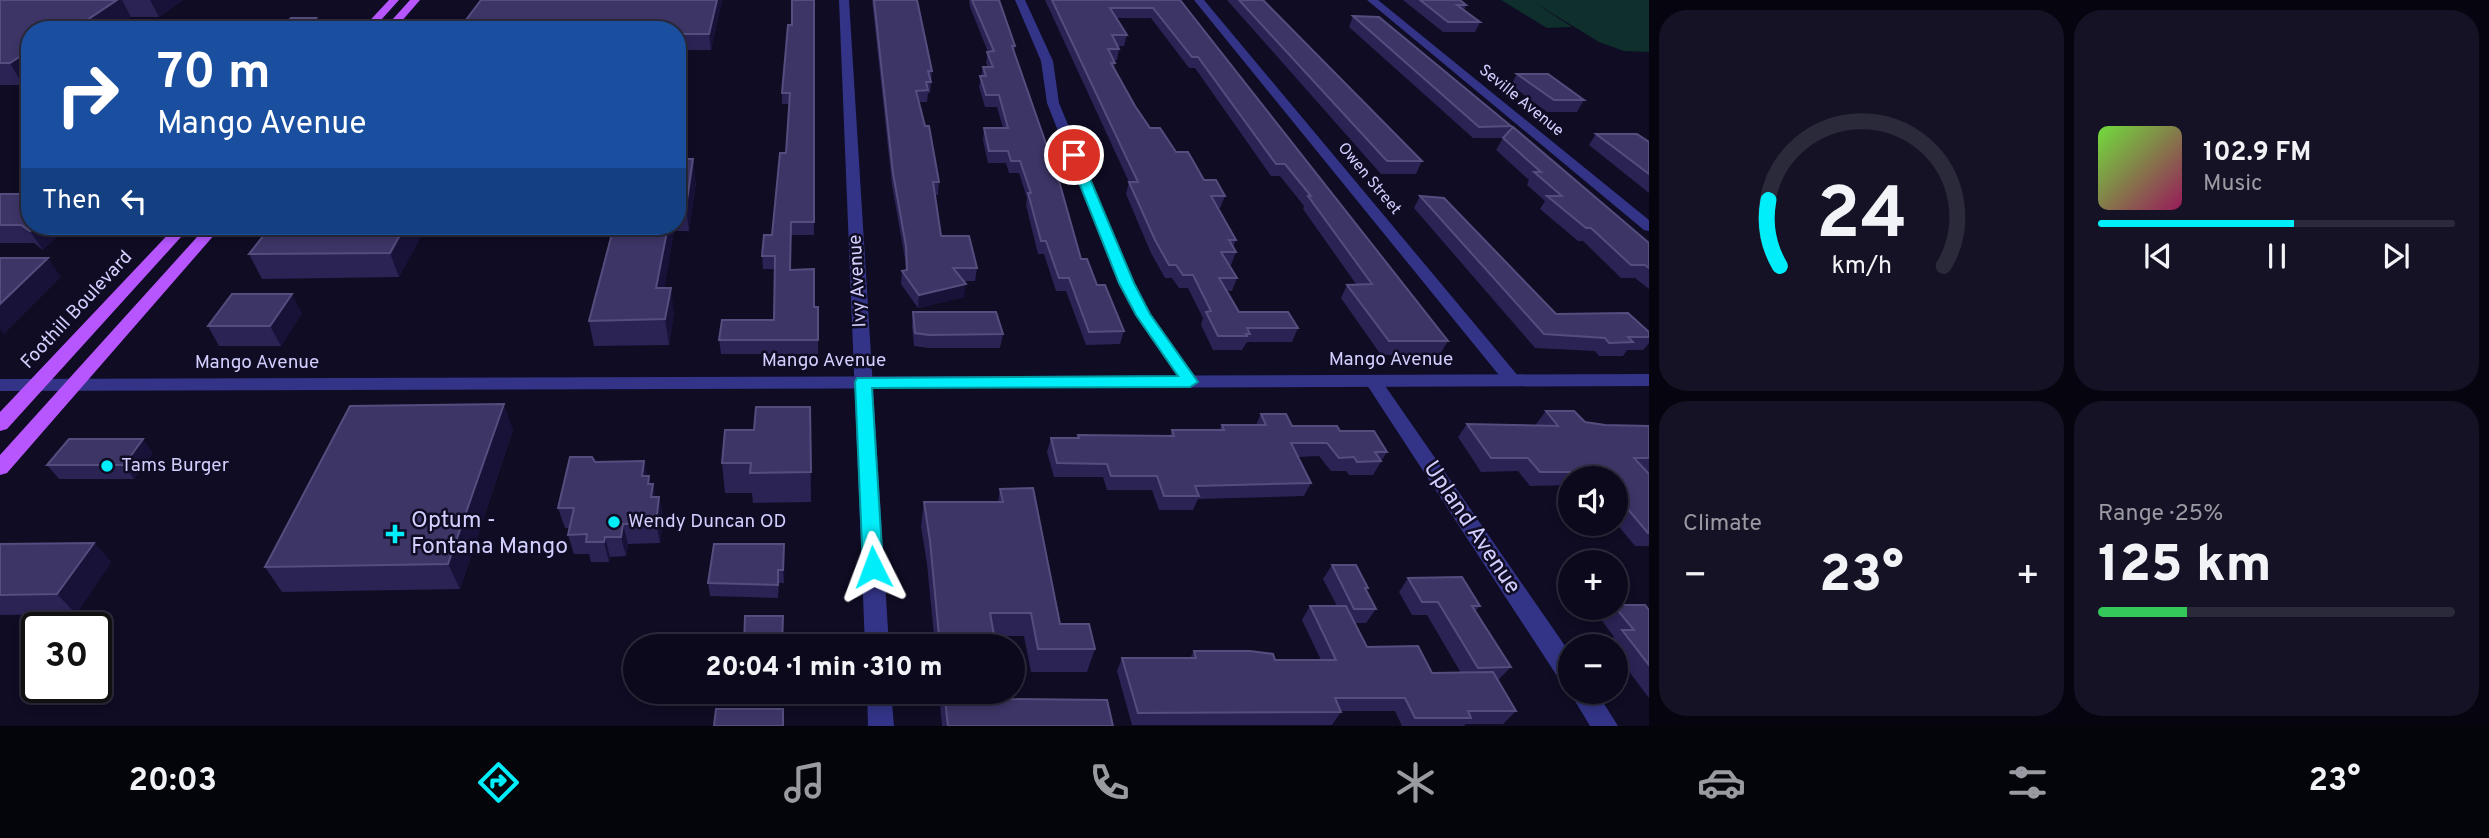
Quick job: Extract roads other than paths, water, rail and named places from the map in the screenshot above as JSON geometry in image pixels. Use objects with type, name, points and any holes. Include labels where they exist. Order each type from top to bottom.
[{"type":"main road","points":[[374,21],[394,0]]},
{"type":"main road","points":[[396,21],[415,0]]},
{"type":"main road","name":"Foothill Boulevard","points":[[0,424],[176,235]]},
{"type":"main road","points":[[0,468],[207,235]]},
{"type":"street","name":"Ivy Avenue","points":[[844,0],[876,634]]},
{"type":"street","points":[[1020,0],[1047,61],[1053,103],[1126,283],[1143,315],[1190,382]]},
{"type":"street","name":"Owen Street","points":[[1199,0],[1513,381]]},
{"type":"street","name":"Seville Avenue","points":[[1372,0],[1649,227]]},
{"type":"street","name":"Mango Avenue","points":[[0,385],[1649,380]]},
{"type":"street","name":"Upland Avenue","points":[[1373,381],[1558,656]]},
{"type":"street","points":[[880,704],[881,726]]},
{"type":"street","points":[[1590,704],[1605,726]]},
{"type":"place","name":"Tams Burger","points":[[107,466]]},
{"type":"place","name":"Wendy Duncan OD","points":[[614,522]]},
{"type":"place","name":"Optum - Fontana Mango","points":[[395,534]]}]
